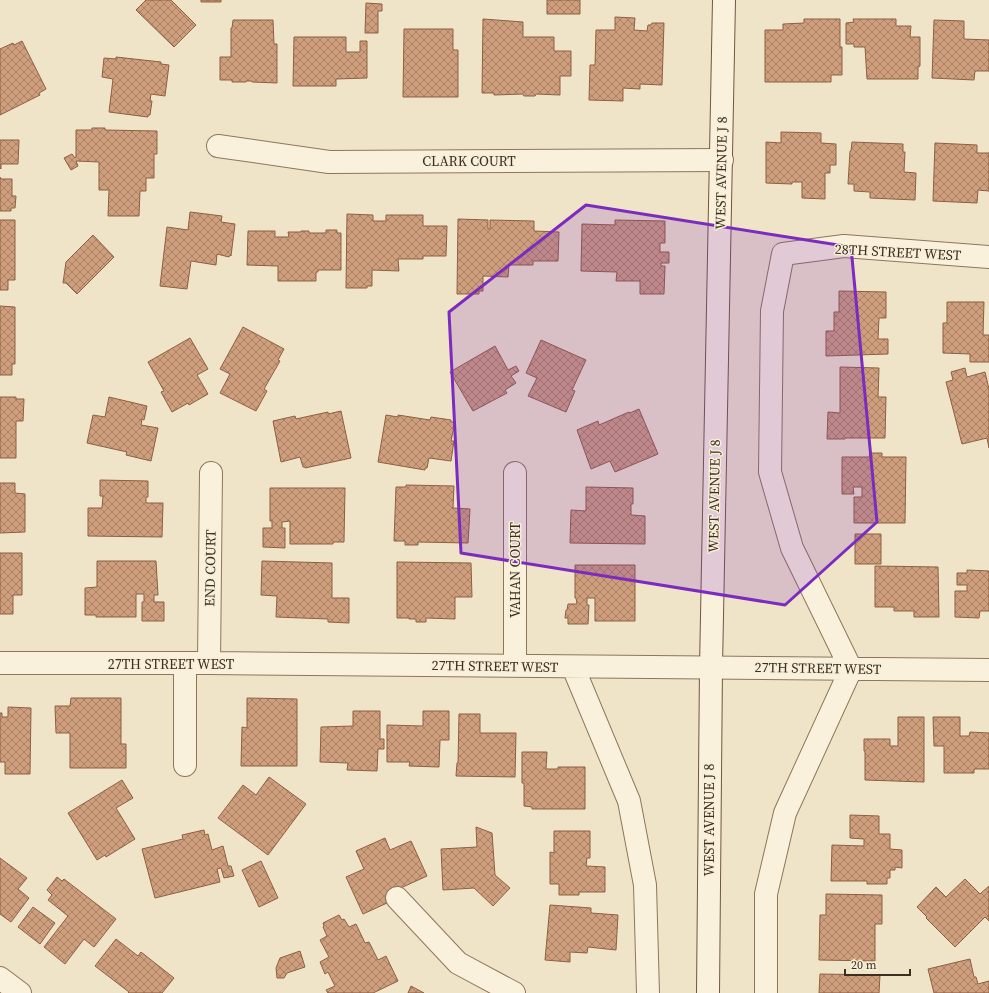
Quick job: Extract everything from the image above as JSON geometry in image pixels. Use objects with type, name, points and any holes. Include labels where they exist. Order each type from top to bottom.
[{"type":"street","name":"WEST AVENUE J 8","points":[[708,993],[710,667],[722,160],[724,0]]},
{"type":"street","name":"CLARK COURT","points":[[218,146],[329,162],[722,160]]},
{"type":"street","name":"28TH STREET WEST","points":[[851,669],[792,548],[770,472],[772,311],[783,254],[844,246],[989,257]]},
{"type":"street","name":"END COURT","points":[[209,663],[211,473]]},
{"type":"street","name":"VAHAN COURT","points":[[515,473],[515,666]]},
{"type":"street","name":"27TH STREET WEST","points":[[0,664],[209,663],[989,670]]},
{"type":"street","points":[[185,664],[185,764]]},
{"type":"street","points":[[573,667],[629,802],[646,885],[648,993]]},
{"type":"street","points":[[766,993],[766,894],[785,813],[851,669]]},
{"type":"street","points":[[397,898],[458,963],[514,993]]},
{"type":"street","points":[[0,978],[20,993]]},
{"type":"highlighted area","points":[[586,205],[851,247],[877,522],[785,605],[461,553],[449,312]]},
{"type":"building","points":[[146,0],[171,0],[196,25],[174,47],[136,10]]},
{"type":"building","points":[[201,0],[221,0],[221,2],[201,2]]},
{"type":"building","points":[[547,0],[580,0],[580,14],[547,14]]},
{"type":"building","points":[[366,3],[382,4],[382,11],[378,11],[378,33],[365,33]]},
{"type":"building","points":[[615,17],[635,18],[634,30],[647,31],[648,25],[651,25],[652,23],[664,23],[662,85],[640,84],[640,89],[623,88],[623,101],[589,100],[590,65],[595,65],[596,30],[615,30]]},
{"type":"building","points":[[483,19],[523,22],[523,37],[554,37],[554,51],[571,51],[571,76],[560,76],[560,95],[536,94],[535,96],[524,96],[523,94],[494,95],[494,93],[482,93]]},
{"type":"building","points":[[804,19],[840,19],[842,75],[831,75],[831,82],[765,82],[765,30],[783,30],[783,24],[804,23]]},
{"type":"building","points":[[853,19],[896,19],[896,26],[911,26],[910,37],[920,37],[920,66],[918,67],[918,79],[867,79],[865,47],[854,47],[854,44],[846,44],[846,23],[854,22]]},
{"type":"building","points":[[233,20],[273,20],[274,44],[277,44],[277,83],[252,81],[232,82],[232,80],[220,80],[220,57],[231,57],[231,28]]},
{"type":"building","points":[[934,20],[964,21],[964,39],[989,40],[989,71],[975,71],[974,80],[932,78]]},
{"type":"building","points":[[404,29],[453,29],[453,50],[458,50],[458,97],[403,97]]},
{"type":"building","points":[[294,37],[346,37],[346,52],[360,52],[360,41],[367,41],[367,78],[336,79],[336,86],[293,86]]},
{"type":"building","points":[[22,41],[46,89],[39,93],[40,95],[0,115],[0,49]]},
{"type":"building","points":[[116,57],[161,62],[161,64],[169,65],[165,96],[151,94],[150,101],[152,101],[150,115],[148,115],[148,117],[109,112],[113,79],[102,77],[104,58],[116,59]]},
{"type":"building","points":[[92,128],[105,128],[105,130],[157,131],[157,154],[154,154],[154,178],[146,178],[146,191],[140,191],[139,216],[108,216],[109,190],[99,190],[99,162],[76,161],[78,166],[71,170],[64,158],[72,154],[75,158],[76,157],[76,130],[92,130]]},
{"type":"building","points":[[781,132],[821,133],[821,143],[836,144],[836,165],[830,165],[830,173],[825,173],[825,199],[802,198],[802,182],[792,182],[792,184],[766,183],[766,142],[781,143]]},
{"type":"building","points":[[0,140],[19,140],[18,164],[1,164],[1,169],[0,168]]},
{"type":"building","points":[[852,142],[903,144],[903,152],[905,152],[904,172],[916,173],[915,200],[870,198],[870,192],[854,191],[854,184],[848,184]]},
{"type":"building","points":[[935,143],[977,145],[977,153],[989,153],[989,191],[978,190],[977,203],[933,201]]},
{"type":"building","points":[[0,177],[1,179],[12,179],[12,196],[16,196],[15,208],[11,208],[11,211],[0,211]]},
{"type":"building","points":[[190,212],[222,216],[221,222],[235,224],[231,256],[230,255],[229,257],[217,254],[216,265],[191,261],[187,289],[160,286],[167,227],[188,230]]},
{"type":"building","points":[[347,214],[373,215],[373,221],[386,221],[386,215],[423,215],[423,226],[447,226],[446,256],[423,256],[423,259],[398,259],[399,271],[372,270],[372,286],[367,286],[367,288],[346,288]]},
{"type":"building","points":[[458,219],[488,220],[488,229],[490,229],[490,220],[534,221],[534,231],[559,232],[558,261],[533,261],[533,265],[509,265],[508,277],[483,276],[483,291],[479,291],[479,294],[457,294]]},
{"type":"building","points":[[0,220],[15,220],[15,280],[8,280],[8,290],[0,290]]},
{"type":"building","points":[[615,220],[665,221],[665,243],[660,243],[660,252],[669,252],[669,263],[661,263],[661,266],[665,266],[664,294],[640,294],[640,281],[616,281],[617,272],[581,271],[582,224],[615,225]]},
{"type":"building","points":[[326,230],[337,230],[337,233],[341,233],[341,270],[318,270],[318,272],[316,272],[316,281],[278,281],[278,266],[247,265],[248,231],[275,231],[275,237],[289,237],[288,232],[309,231],[309,233],[326,233]]},
{"type":"building","points":[[93,235],[114,257],[77,294],[66,283],[63,283],[66,262]]},
{"type":"building","points":[[839,291],[886,292],[886,318],[879,318],[878,339],[888,339],[888,354],[826,356],[826,331],[834,331],[834,312],[839,312]]},
{"type":"building","points":[[947,302],[984,302],[983,335],[989,335],[989,362],[970,362],[970,354],[943,353],[943,323],[947,323]]},
{"type":"building","points":[[0,306],[15,307],[15,364],[12,364],[12,375],[0,375]]},
{"type":"building","points":[[243,327],[284,349],[278,360],[280,361],[264,389],[267,391],[256,411],[220,393],[230,374],[220,369]]},
{"type":"building","points":[[190,338],[208,369],[197,375],[208,394],[189,405],[188,403],[172,412],[161,392],[164,391],[148,362]]},
{"type":"building","points":[[541,340],[586,360],[572,390],[575,391],[566,412],[528,396],[537,378],[526,373]]},
{"type":"building","points":[[495,346],[508,370],[516,366],[519,371],[511,376],[516,383],[505,390],[507,393],[473,411],[450,372]]},
{"type":"building","points":[[840,367],[879,368],[878,397],[886,397],[885,438],[827,439],[828,412],[840,413]]},
{"type":"building","points":[[965,368],[967,377],[985,372],[989,389],[989,448],[987,438],[962,444],[946,382],[953,380],[951,372]]},
{"type":"building","points":[[0,397],[16,397],[16,399],[24,399],[23,421],[16,421],[16,458],[0,458]]},
{"type":"building","points":[[109,397],[147,406],[144,420],[142,419],[141,425],[158,428],[151,461],[126,455],[127,452],[87,443],[93,415],[105,417]]},
{"type":"building","points":[[639,409],[658,454],[615,472],[610,461],[591,469],[577,430],[598,421],[599,425]]},
{"type":"building","points":[[341,411],[351,458],[305,468],[303,467],[300,457],[281,462],[273,421],[295,416],[296,419],[328,412],[328,414]]},
{"type":"building","points":[[386,415],[398,417],[398,415],[430,420],[431,417],[455,422],[451,441],[454,441],[451,461],[429,458],[427,468],[425,468],[425,470],[378,462]]},
{"type":"building","points":[[870,453],[882,453],[882,457],[906,457],[905,523],[854,523],[854,497],[862,497],[862,487],[853,487],[854,494],[842,494],[842,457],[869,457]]},
{"type":"building","points":[[100,480],[148,481],[148,497],[146,497],[146,503],[163,503],[162,537],[88,536],[88,508],[102,508],[103,496],[100,496]]},
{"type":"building","points":[[0,483],[15,483],[15,493],[25,494],[25,532],[0,533]]},
{"type":"building","points":[[406,485],[454,486],[453,508],[470,509],[468,543],[418,542],[418,545],[405,545],[405,541],[394,541],[396,487],[406,487]]},
{"type":"building","points":[[586,487],[633,488],[631,515],[645,516],[645,544],[570,543],[571,510],[586,511]]},
{"type":"building","points":[[270,488],[345,488],[344,542],[333,542],[333,544],[290,544],[290,521],[282,522],[282,528],[285,528],[285,548],[263,547],[263,528],[272,528],[272,521],[270,521]]},
{"type":"building","points":[[855,534],[881,534],[881,564],[855,564]]},
{"type":"building","points":[[0,553],[22,553],[22,595],[13,595],[13,614],[0,614]]},
{"type":"building","points":[[97,561],[156,561],[158,595],[154,595],[154,602],[164,602],[164,621],[142,621],[142,602],[144,602],[144,594],[136,594],[136,617],[96,617],[96,615],[85,615],[85,588],[97,587]]},
{"type":"building","points":[[262,561],[332,563],[332,598],[349,598],[349,623],[328,622],[328,619],[276,617],[277,596],[261,595]]},
{"type":"building","points":[[397,562],[471,563],[472,597],[455,597],[455,619],[426,618],[426,622],[416,622],[416,619],[397,618]]},
{"type":"building","points":[[575,565],[635,565],[635,621],[595,621],[595,598],[587,598],[587,605],[589,605],[588,624],[568,624],[568,618],[565,618],[568,604],[577,604],[575,598]]},
{"type":"building","points":[[875,566],[938,567],[939,617],[914,617],[914,611],[894,611],[894,607],[875,607]]},
{"type":"building","points":[[967,570],[989,571],[989,611],[980,611],[979,618],[955,617],[955,591],[967,591],[967,585],[957,585],[957,573],[967,573]]},
{"type":"building","points":[[71,698],[121,698],[121,744],[126,744],[126,768],[70,768],[70,733],[56,733],[55,706],[70,706]]},
{"type":"building","points":[[247,698],[297,699],[297,766],[241,766],[242,727],[247,728]]},
{"type":"building","points":[[8,707],[31,708],[30,774],[5,774],[5,762],[0,762],[0,713],[2,713],[2,717],[8,717]]},
{"type":"building","points":[[353,711],[380,711],[380,739],[384,739],[384,749],[378,749],[377,771],[347,770],[348,763],[320,762],[321,727],[353,726]]},
{"type":"building","points":[[423,711],[449,711],[449,740],[440,740],[439,767],[409,766],[410,762],[387,762],[387,725],[423,726]]},
{"type":"building","points":[[459,714],[480,714],[480,733],[516,733],[515,777],[456,776],[458,763]]},
{"type":"building","points":[[898,717],[924,717],[924,782],[865,780],[864,739],[890,739],[890,746],[898,746]]},
{"type":"building","points":[[933,717],[960,717],[960,736],[969,736],[970,732],[989,733],[989,769],[974,769],[974,773],[944,773],[944,746],[934,746]]},
{"type":"building","points":[[522,752],[547,752],[546,769],[558,769],[558,767],[585,767],[585,809],[532,809],[532,807],[524,806]]},
{"type":"building","points":[[269,777],[306,804],[268,855],[218,818],[243,785],[256,795]]},
{"type":"building","points":[[122,780],[133,798],[116,808],[135,839],[106,857],[105,855],[97,860],[68,813]]},
{"type":"building","points":[[850,815],[879,816],[879,834],[890,834],[890,849],[902,850],[902,868],[895,867],[895,870],[890,870],[890,878],[887,878],[887,884],[867,884],[867,881],[831,881],[832,845],[864,846],[864,839],[850,838]]},
{"type":"building","points":[[476,827],[492,833],[495,875],[510,888],[493,906],[474,888],[443,890],[441,849],[477,847]]},
{"type":"building","points":[[204,830],[205,835],[208,834],[212,850],[223,846],[228,866],[231,866],[234,876],[224,878],[221,868],[217,869],[220,882],[155,898],[142,849],[183,839],[182,835]]},
{"type":"building","points":[[554,831],[590,831],[590,858],[587,858],[586,866],[605,867],[605,892],[579,892],[579,895],[559,895],[559,884],[550,884],[550,852],[554,853]]},
{"type":"building","points":[[385,838],[390,850],[411,841],[427,876],[394,891],[395,893],[385,898],[387,903],[363,914],[346,877],[364,869],[356,851]]},
{"type":"building","points":[[0,858],[27,878],[18,889],[29,898],[11,922],[0,914]]},
{"type":"building","points":[[261,861],[278,898],[259,907],[242,870]]},
{"type":"building","points":[[57,877],[62,881],[64,879],[116,919],[94,947],[84,939],[65,964],[44,947],[68,916],[48,900],[52,895],[47,890]]},
{"type":"building","points":[[965,879],[980,894],[989,886],[989,921],[985,917],[955,947],[917,907],[936,887],[946,897]]},
{"type":"building","points":[[826,894],[882,895],[882,924],[875,924],[875,961],[819,960],[820,915],[826,915]]},
{"type":"building","points":[[550,905],[591,908],[591,913],[618,915],[616,950],[588,947],[587,953],[570,952],[570,962],[545,960]]},
{"type":"building","points":[[33,907],[55,923],[40,944],[18,927]]},
{"type":"building","points":[[339,915],[342,920],[344,919],[349,927],[356,924],[365,943],[369,942],[378,960],[386,956],[398,981],[373,993],[328,993],[326,990],[335,986],[328,972],[325,974],[320,962],[329,957],[320,940],[327,936],[323,923]]},
{"type":"building","points":[[116,939],[138,956],[141,952],[174,978],[162,993],[128,993],[129,992],[95,966]]},
{"type":"building","points":[[300,951],[305,967],[287,973],[284,978],[277,978],[276,968],[280,958]]},
{"type":"building","points":[[970,959],[974,977],[976,977],[978,984],[989,981],[989,993],[934,993],[928,969]]},
{"type":"building","points":[[820,974],[880,975],[879,993],[819,993]]},
{"type":"building","points":[[411,986],[424,993],[408,993]]}]
